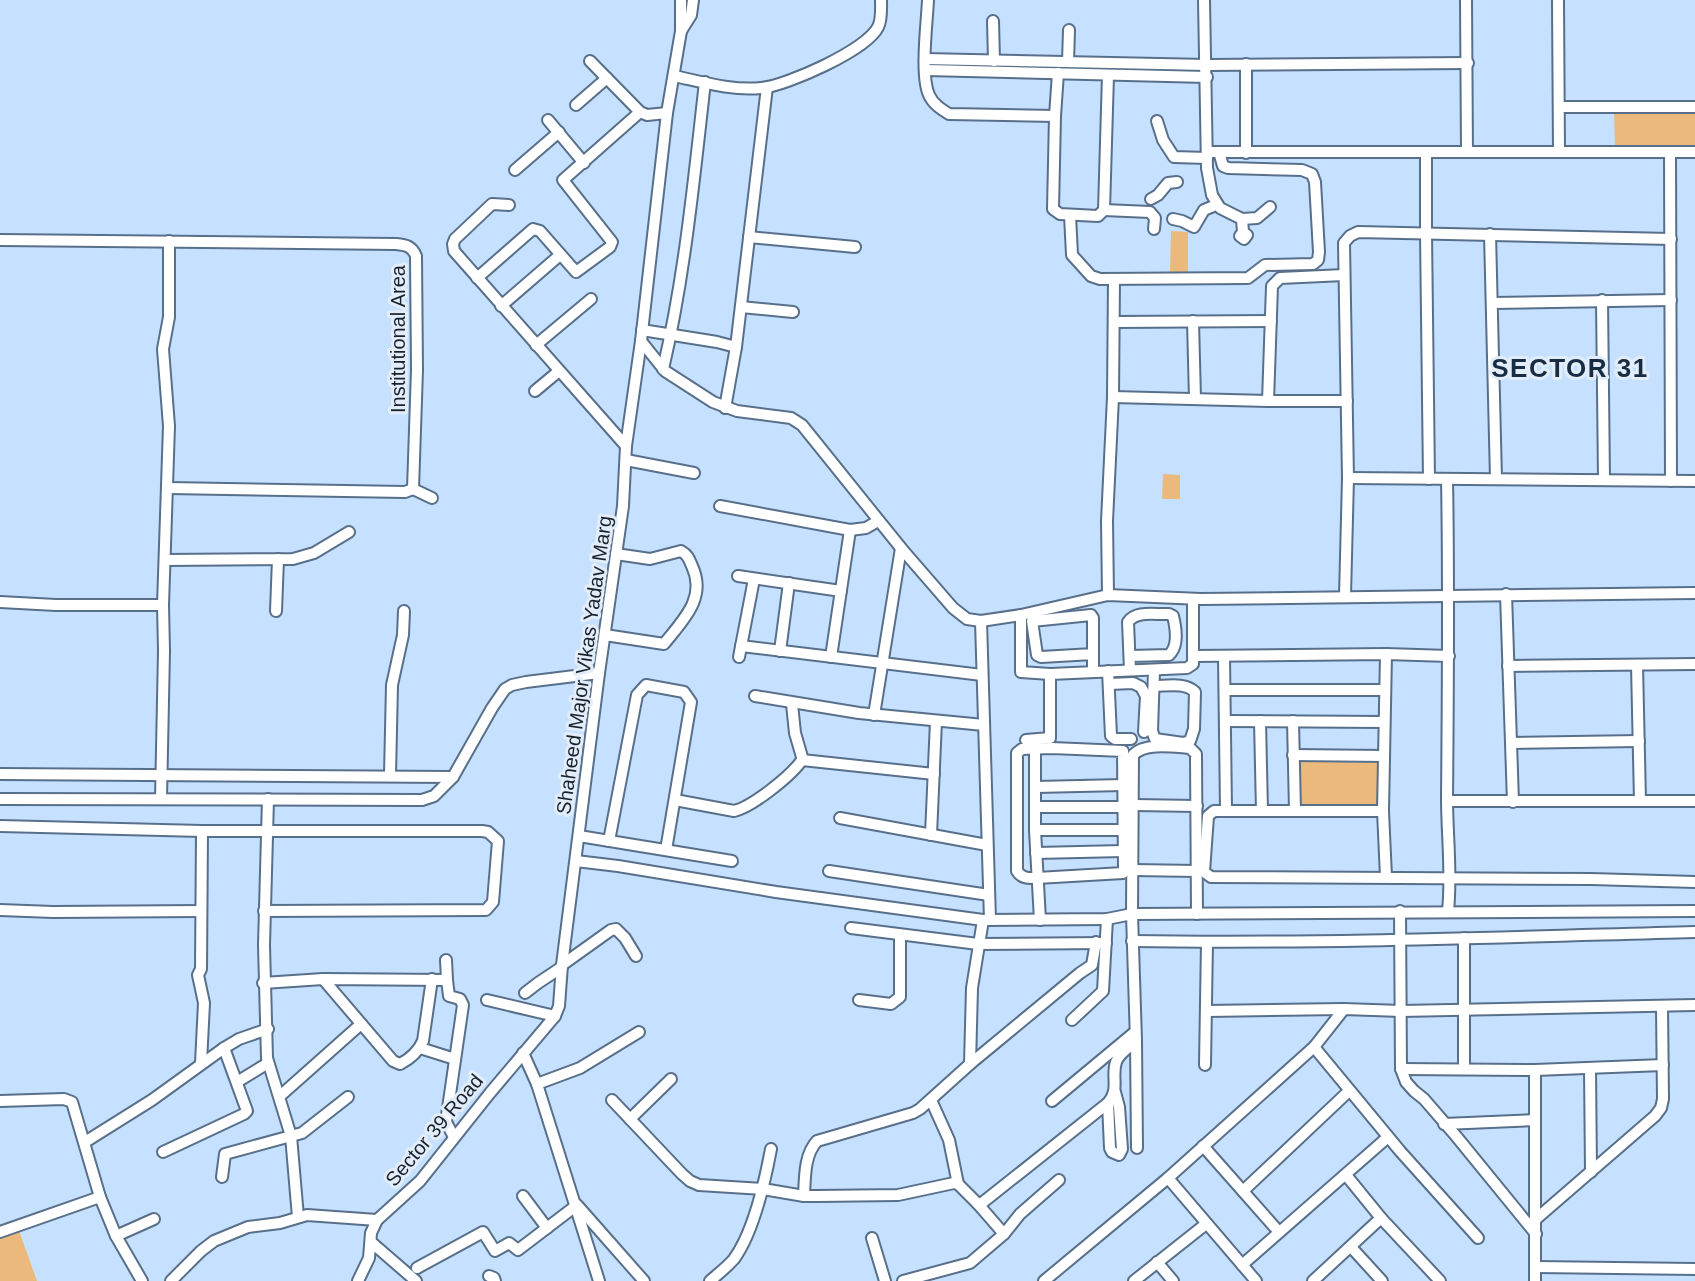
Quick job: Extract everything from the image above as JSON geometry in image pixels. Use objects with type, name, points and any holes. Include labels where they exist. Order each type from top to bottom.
[{"type":"street","name":"Shaheed Major Vikas Yadav Marg","points":[[555,1016],[559,1006],[599,673],[623,506],[626,446],[667,113],[681,31],[681,0]]},
{"type":"street","name":"Shaheed Major Vikas Yadav Marg","points":[[681,31],[691,15],[693,0]]},
{"type":"street","points":[[674,76],[730,87],[767,87],[788,82],[816,70],[875,33],[880,22],[881,0]]},
{"type":"street","points":[[927,0],[925,64],[929,95],[938,107],[949,114],[1055,116]]},
{"type":"street","points":[[1204,0],[1207,155],[1210,188],[1216,205],[1242,219],[1257,218],[1270,207]]},
{"type":"street","points":[[1466,0],[1467,152]]},
{"type":"street","points":[[1558,0],[1559,152]]},
{"type":"street","points":[[993,21],[994,61]]},
{"type":"street","points":[[1068,62],[1069,30]]},
{"type":"street","points":[[590,61],[640,112],[647,115],[667,113]]},
{"type":"street","points":[[925,64],[994,61],[1207,65],[1468,63]]},
{"type":"street","points":[[925,64],[1058,73],[1207,77]]},
{"type":"street","points":[[1246,64],[1246,153]]},
{"type":"street","points":[[1058,73],[1053,204],[1055,212],[1098,216],[1104,210],[1150,206],[1168,183],[1177,182]]},
{"type":"street","points":[[1104,210],[1108,75]]},
{"type":"street","points":[[576,105],[607,78]]},
{"type":"street","points":[[663,369],[671,334],[705,82]]},
{"type":"street","points":[[725,408],[736,347],[767,87]]},
{"type":"street","points":[[1560,107],[1695,107]]},
{"type":"street","points":[[477,278],[533,229],[540,231],[576,272],[612,245],[610,239],[564,183],[564,178],[640,112]]},
{"type":"street","points":[[548,120],[584,163]]},
{"type":"street","points":[[1157,121],[1163,140],[1174,157],[1219,152],[1695,152]]},
{"type":"street","points":[[515,170],[559,132]]},
{"type":"street","points":[[1070,215],[1071,251],[1074,259],[1096,278],[1248,278],[1265,265],[1314,264],[1320,252],[1315,182],[1312,174],[1302,170],[1228,168],[1223,166],[1219,152]]},
{"type":"street","points":[[1670,152],[1671,481]]},
{"type":"street","points":[[1426,153],[1429,479]]},
{"type":"street","points":[[509,205],[492,204],[453,244],[454,250],[626,446]]},
{"type":"street","points":[[1173,219],[1194,227],[1201,213],[1216,205]]},
{"type":"street","points":[[1150,206],[1155,218],[1154,229]]},
{"type":"street","points":[[1242,219],[1243,232]]},
{"type":"street","points":[[1345,596],[1348,478],[1344,243],[1350,236],[1358,232],[1426,232],[1671,239]]},
{"type":"street","points":[[1490,234],[1496,479]]},
{"type":"street","points":[[749,237],[855,247]]},
{"type":"street","name":"Institutional Area","points":[[0,240],[407,245],[413,249],[416,256],[417,370],[413,489]]},
{"type":"street","points":[[161,799],[163,605],[168,488],[168,419],[163,349],[169,317],[169,242]]},
{"type":"street","points":[[501,306],[560,255]]},
{"type":"street","points":[[1268,401],[1272,286],[1280,278],[1344,274]]},
{"type":"street","points":[[1108,595],[1107,521],[1113,397],[1114,279]]},
{"type":"street","points":[[536,345],[591,299]]},
{"type":"street","points":[[1602,300],[1604,480]]},
{"type":"street","points":[[1492,303],[1671,300]]},
{"type":"street","points":[[741,307],[793,312]]},
{"type":"street","points":[[1193,321],[1195,399]]},
{"type":"street","points":[[1115,322],[1271,321]]},
{"type":"street","points":[[736,347],[671,334],[641,336],[663,369],[713,402],[725,408],[791,418],[802,424],[878,521],[960,615],[967,619],[981,621],[1021,615],[1108,595],[1194,598],[1695,593]]},
{"type":"street","points":[[535,392],[559,371]]},
{"type":"street","points":[[1113,397],[1347,401]]},
{"type":"street","points":[[626,460],[694,473]]},
{"type":"street","points":[[1348,478],[1695,481]]},
{"type":"street","points":[[1447,479],[1449,595],[1447,801],[1451,879],[1448,912]]},
{"type":"street","points":[[168,488],[394,492],[413,489],[432,498]]},
{"type":"street","points":[[720,506],[850,530],[866,528],[878,521]]},
{"type":"street","points":[[831,657],[850,530]]},
{"type":"street","points":[[165,560],[304,557],[349,532]]},
{"type":"street","points":[[874,715],[901,548]]},
{"type":"street","points":[[605,635],[664,644],[694,604],[697,577],[687,555],[681,551],[650,559],[616,554]]},
{"type":"street","points":[[276,611],[278,559]]},
{"type":"street","points":[[738,576],[841,591]]},
{"type":"street","points":[[754,579],[740,652],[780,651],[982,675]]},
{"type":"street","points":[[780,651],[789,584]]},
{"type":"street","points":[[1506,594],[1513,802]]},
{"type":"street","points":[[1021,615],[1021,672],[1050,674],[1187,668],[1193,664],[1194,598]]},
{"type":"street","points":[[0,602],[56,605],[163,605]]},
{"type":"street","points":[[390,775],[392,685],[403,635],[404,611]]},
{"type":"street","points":[[1130,656],[1172,653],[1176,626],[1173,616],[1169,614],[1136,615],[1131,618],[1128,622],[1130,670]]},
{"type":"street","points":[[1093,654],[1041,657],[1037,655],[1032,621],[1091,615],[1093,654],[1093,672]]},
{"type":"street","points":[[970,1064],[972,988],[978,944],[987,920],[989,895],[981,621]]},
{"type":"street","points":[[1193,657],[1386,654],[1449,656]]},
{"type":"street","points":[[1386,654],[1383,811],[1386,877]]},
{"type":"street","points":[[1224,657],[1226,809]]},
{"type":"street","points":[[1637,664],[1640,801]]},
{"type":"street","points":[[1509,666],[1695,664]]},
{"type":"street","points":[[1108,671],[1111,736],[1115,739],[1131,739]]},
{"type":"street","points":[[1154,671],[1152,731],[1155,739],[1183,743],[1190,741],[1194,729],[1195,692],[1190,687],[1154,686]]},
{"type":"street","points":[[0,799],[422,800],[434,796],[453,777],[505,689],[526,682],[599,673]]},
{"type":"street","points":[[1026,740],[1050,738],[1050,674]]},
{"type":"street","points":[[1108,684],[1132,683],[1141,687],[1146,696],[1144,732]]},
{"type":"street","points":[[609,841],[637,695],[646,685],[684,692],[691,702],[666,850]]},
{"type":"street","points":[[1225,690],[1385,690]]},
{"type":"street","points":[[755,696],[792,704],[874,715],[984,725]]},
{"type":"street","points":[[792,704],[793,722],[802,760]]},
{"type":"street","points":[[931,835],[936,721]]},
{"type":"street","points":[[1226,721],[1384,722]]},
{"type":"street","points":[[1293,721],[1295,811]]},
{"type":"street","points":[[1260,722],[1262,811]]},
{"type":"street","points":[[1511,743],[1639,741]]},
{"type":"street","points":[[1137,1148],[1129,806],[1133,755],[1139,750],[1161,747],[1194,750],[1196,754],[1197,914]]},
{"type":"street","points":[[1022,748],[1035,748],[1123,751],[1123,785],[1129,806],[1124,830],[1124,870],[1121,874],[1023,878],[1017,871],[1017,753],[1022,748]]},
{"type":"street","points":[[1035,748],[1035,830],[1040,920]]},
{"type":"street","points":[[1293,755],[1384,756]]},
{"type":"street","points":[[802,760],[934,774]]},
{"type":"street","points":[[675,800],[734,811],[740,810],[753,803],[794,770],[802,760]]},
{"type":"street","points":[[0,774],[453,777]]},
{"type":"street","points":[[1036,787],[1123,785]]},
{"type":"street","points":[[268,799],[263,982],[268,1029],[268,1063],[291,1136],[298,1216]]},
{"type":"street","points":[[1447,801],[1695,801]]},
{"type":"street","points":[[1035,807],[1197,806]]},
{"type":"street","points":[[1383,811],[1226,809],[1214,811],[1208,816],[1203,867],[1207,875],[1695,882]]},
{"type":"street","points":[[840,818],[987,845]]},
{"type":"street","points":[[0,826],[202,831],[482,831],[488,832],[498,841],[493,902],[486,910],[264,911]]},
{"type":"street","points":[[1035,830],[1124,830]]},
{"type":"street","points":[[201,1063],[204,1003],[198,975],[201,969],[202,831]]},
{"type":"street","points":[[579,836],[732,861]]},
{"type":"street","points":[[1036,853],[1124,851]]},
{"type":"street","points":[[576,861],[785,894],[987,920],[1107,919],[1132,914],[1695,911]]},
{"type":"street","points":[[829,870],[989,895]]},
{"type":"street","points":[[1132,870],[1197,871]]},
{"type":"street","points":[[0,910],[201,911]]},
{"type":"street","points":[[1400,911],[1401,1069],[1414,1091],[1424,1099],[1536,1234]]},
{"type":"street","points":[[804,1196],[805,1168],[812,1147],[817,1141],[913,1113],[931,1100],[970,1064],[1092,965],[1107,919]]},
{"type":"street","points":[[851,928],[978,944],[1101,943]]},
{"type":"street","points":[[525,993],[611,930],[616,929],[625,938],[636,956]]},
{"type":"street","points":[[1132,941],[1464,938],[1695,932]]},
{"type":"street","points":[[859,1000],[891,1004],[900,997],[900,935]]},
{"type":"street","points":[[1464,938],[1464,1068]]},
{"type":"street","points":[[1205,1065],[1206,942]]},
{"type":"street","points":[[1072,1020],[1103,991],[1101,943]]},
{"type":"street","points":[[446,960],[449,996],[459,999],[463,1005],[446,1122],[454,1137]]},
{"type":"street","points":[[263,982],[323,979],[447,980]]},
{"type":"street","points":[[323,979],[393,1060],[400,1064],[408,1060],[420,1048],[423,1041],[432,979]]},
{"type":"street","points":[[487,1000],[555,1016],[523,1053],[537,1084],[577,1205],[599,1281]]},
{"type":"street","points":[[1207,1011],[1344,1009],[1401,1011],[1695,1005]]},
{"type":"street","points":[[1536,1219],[1655,1116],[1661,1108],[1663,1099],[1662,1006]]},
{"type":"street","points":[[1044,1281],[1168,1178],[1314,1047],[1344,1009]]},
{"type":"street","points":[[280,1096],[361,1024]]},
{"type":"street","points":[[85,1142],[152,1100],[224,1048],[239,1039],[268,1029]]},
{"type":"street","points":[[537,1084],[580,1068],[639,1032]]},
{"type":"street","points":[[1108,1104],[1110,1148],[1112,1152],[1119,1155],[1122,1149],[1119,1107],[1115,1092],[1116,1062],[1136,1036]]},
{"type":"street","points":[[1052,1101],[1136,1036]]},
{"type":"street","points":[[1314,1047],[1388,1137],[1478,1238]]},
{"type":"street","points":[[162,1152],[248,1111],[224,1048]]},
{"type":"street","points":[[420,1048],[454,1059]]},
{"type":"street","name":"Sector 39 Road","points":[[377,1220],[420,1180],[523,1053]]},
{"type":"street","points":[[237,1082],[268,1063]]},
{"type":"street","points":[[1401,1069],[1535,1070],[1663,1065]]},
{"type":"street","points":[[1590,1068],[1591,1172]]},
{"type":"street","points":[[1535,1070],[1535,1281]]},
{"type":"street","points":[[630,1119],[671,1078]]},
{"type":"street","points":[[1243,1191],[1349,1091]]},
{"type":"street","points":[[978,1204],[1108,1104],[1115,1092]]},
{"type":"street","points":[[222,1177],[225,1154],[291,1136],[310,1128],[348,1097]]},
{"type":"street","points":[[0,1101],[69,1100],[72,1102],[100,1197],[116,1236],[142,1281]]},
{"type":"street","points":[[612,1100],[690,1181],[699,1185],[763,1189],[804,1196],[898,1195],[950,1183],[958,1184]]},
{"type":"street","points":[[931,1100],[949,1140],[958,1184],[1004,1234]]},
{"type":"street","points":[[1444,1124],[1535,1120]]},
{"type":"street","points":[[1242,1264],[1388,1137]]},
{"type":"street","points":[[1203,1146],[1279,1232]]},
{"type":"street","points":[[710,1281],[736,1256],[763,1189],[771,1149]]},
{"type":"street","points":[[1346,1175],[1381,1218],[1440,1281]]},
{"type":"street","points":[[1168,1178],[1256,1281]]},
{"type":"street","points":[[903,1281],[938,1277],[970,1263],[1004,1234],[1020,1214],[1059,1180]]},
{"type":"street","points":[[523,1196],[547,1228]]},
{"type":"street","points":[[0,1232],[100,1197]]},
{"type":"street","points":[[417,1268],[483,1232],[495,1251],[509,1243],[518,1250],[577,1205]]},
{"type":"street","points":[[577,1205],[644,1281]]},
{"type":"street","points":[[171,1281],[201,1251],[225,1235],[248,1227],[280,1223],[307,1215],[377,1220],[373,1226],[369,1258],[358,1281]]},
{"type":"street","points":[[1313,1281],[1381,1218]]},
{"type":"street","points":[[116,1236],[154,1219]]},
{"type":"street","points":[[1134,1281],[1206,1224]]},
{"type":"street","points":[[872,1238],[885,1281]]},
{"type":"street","points":[[371,1242],[416,1281]]},
{"type":"street","points":[[1351,1247],[1382,1281]]},
{"type":"street","points":[[1157,1262],[1173,1281]]},
{"type":"street","points":[[1536,1267],[1695,1269]]},
{"type":"street","points":[[1659,1269],[1660,1281]]},
{"type":"shaded area","points":[[1614,111],[1695,112],[1695,149],[1615,149]]},
{"type":"shaded area","points":[[1171,231],[1188,232],[1188,274],[1170,272]]},
{"type":"shaded area","points":[[1163,474],[1180,475],[1180,499],[1162,499]]},
{"type":"shaded area","points":[[1298,761],[1377,763],[1378,807],[1298,806]]},
{"type":"shaded area","points":[[17,1225],[37,1281],[0,1281],[0,1231]]},
{"type":"district","name":"SECTOR 31","points":[[1570,368]]}]
